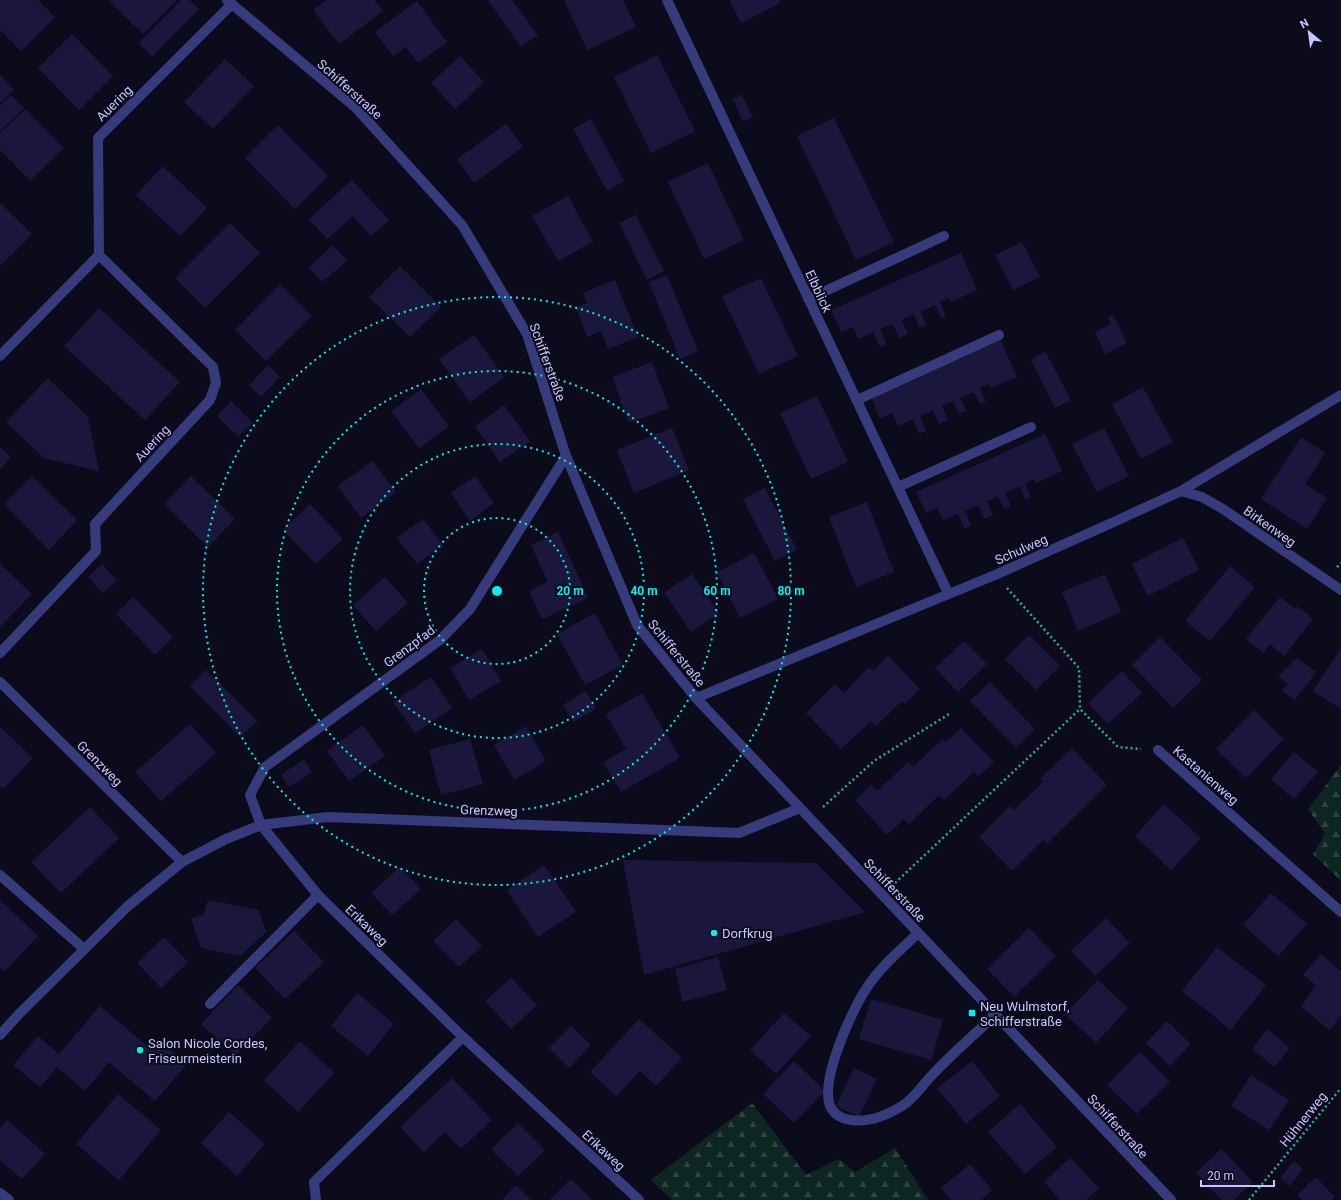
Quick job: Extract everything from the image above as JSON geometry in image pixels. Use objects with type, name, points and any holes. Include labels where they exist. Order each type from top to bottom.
[{"type":"street","name":"Elbblick","points":[[667,0],[948,593]]},
{"type":"street","name":"Auering","points":[[0,653],[96,551],[95,524],[210,400],[216,384],[214,367],[99,255],[98,138],[229,2]]},
{"type":"street","name":"Schifferstraße","points":[[229,2],[355,107],[462,225],[526,334],[566,456],[637,625],[696,698],[1170,1200]]},
{"type":"street","points":[[808,299],[944,236]]},
{"type":"street","points":[[0,356],[99,255]]},
{"type":"street","points":[[857,400],[999,335]]},
{"type":"street","name":"Schulweg","points":[[696,698],[948,593],[995,575],[1181,491],[1341,395]]},
{"type":"street","points":[[898,487],[1031,427]]},
{"type":"street","name":"Grenzpfad","points":[[260,825],[250,795],[265,767],[440,640],[470,608],[566,456]]},
{"type":"street","name":"Birkenweg","points":[[1181,491],[1202,497],[1222,509],[1341,590]]},
{"type":"street","name":"Grenzweg","points":[[0,682],[182,862]]},
{"type":"street","name":"Kastanienweg","points":[[1158,750],[1341,912]]},
{"type":"street","name":"Grenzweg","points":[[0,1035],[19,1014],[128,906],[182,862],[226,839],[260,825],[328,817],[739,833],[800,808]]},
{"type":"street","name":"Erikaweg","points":[[260,825],[318,895],[463,1037],[639,1200]]},
{"type":"street","points":[[0,875],[84,949]]},
{"type":"street","points":[[210,1004],[318,895]]},
{"type":"street","points":[[918,933],[888,962],[868,986],[853,1014],[837,1051],[830,1083],[829,1098],[831,1107],[838,1116],[846,1120],[859,1121],[874,1118],[904,1105],[917,1094],[940,1067],[995,1015]]},
{"type":"street","points":[[316,1200],[314,1182],[463,1037]]},
{"type":"street","points":[[0,1193],[9,1200]]},
{"type":"path","points":[[882,896],[1080,709],[1079,668],[995,575]]},
{"type":"path","name":"Kastanienweg","points":[[1080,709],[1118,747],[1158,750]]},
{"type":"path","points":[[809,819],[874,761],[950,714]]},
{"type":"path","name":"Hühnerweg","points":[[1249,1200],[1341,1088]]},
{"type":"green space","points":[[1341,765],[1341,881],[1313,854],[1325,834],[1308,809]]},
{"type":"green space","points":[[752,1103],[806,1175],[839,1159],[855,1172],[895,1148],[928,1200],[672,1200],[651,1180]]},
{"type":"building","points":[[0,0],[38,0],[55,17],[21,51],[0,30]]},
{"type":"building","points":[[108,0],[175,0],[176,1],[143,34]]},
{"type":"building","points":[[181,0],[189,0],[199,9],[152,57],[139,43]]},
{"type":"building","points":[[327,0],[374,0],[383,11],[339,44],[313,10]]},
{"type":"building","points":[[488,0],[512,0],[538,35],[521,47]]},
{"type":"building","points":[[564,0],[623,0],[636,27],[587,50]]},
{"type":"building","points":[[729,0],[779,0],[780,3],[741,23]]},
{"type":"building","points":[[417,1],[447,42],[418,63],[406,47],[393,56],[375,32]]},
{"type":"building","points":[[72,34],[113,76],[79,110],[38,68]]},
{"type":"building","points":[[657,55],[695,131],[651,153],[614,77]]},
{"type":"building","points":[[460,56],[484,82],[455,109],[431,83]]},
{"type":"building","points":[[225,59],[254,86],[213,129],[184,102]]},
{"type":"building","points":[[0,75],[14,90],[0,103]]},
{"type":"building","points":[[11,95],[24,108],[0,131],[0,106]]},
{"type":"building","points":[[742,95],[753,117],[743,122],[733,99]]},
{"type":"building","points":[[25,109],[64,148],[30,181],[0,150],[0,133]]},
{"type":"building","points":[[834,118],[894,242],[856,260],[797,136]]},
{"type":"building","points":[[591,119],[624,181],[607,191],[573,129]]},
{"type":"building","points":[[506,124],[523,147],[474,183],[457,159]]},
{"type":"building","points":[[278,125],[328,176],[295,209],[245,158]]},
{"type":"building","points":[[708,163],[744,240],[704,259],[668,182]]},
{"type":"building","points":[[163,166],[207,208],[180,236],[136,195]]},
{"type":"building","points":[[352,180],[389,220],[371,236],[353,216],[327,239],[309,219]]},
{"type":"building","points":[[568,196],[593,242],[558,261],[532,216]]},
{"type":"building","points":[[0,203],[32,234],[0,266]]},
{"type":"building","points":[[636,215],[664,271],[647,280],[619,223]]},
{"type":"building","points":[[230,223],[260,253],[205,308],[175,278]]},
{"type":"building","points":[[1022,242],[1040,277],[1013,290],[995,255]]},
{"type":"building","points":[[333,245],[347,261],[322,282],[309,267]]},
{"type":"building","points":[[961,253],[977,290],[951,302],[949,298],[940,302],[946,316],[941,318],[935,305],[921,312],[926,325],[919,327],[914,314],[902,320],[908,334],[899,338],[893,324],[880,329],[887,344],[880,347],[873,332],[858,339],[853,327],[841,332],[831,310]]},
{"type":"building","points":[[400,266],[441,307],[410,337],[369,297]]},
{"type":"building","points":[[667,275],[698,351],[680,359],[649,282]]},
{"type":"building","points":[[761,278],[798,356],[759,374],[722,296]]},
{"type":"building","points":[[615,280],[638,337],[608,349],[601,331],[587,337],[576,307],[587,303],[583,293]]},
{"type":"building","points":[[280,284],[312,316],[266,361],[235,330]]},
{"type":"building","points":[[99,308],[180,382],[145,420],[64,346]]},
{"type":"building","points":[[1113,315],[1127,343],[1105,354],[1095,332],[1111,324],[1108,318]]},
{"type":"building","points":[[474,335],[504,377],[470,402],[439,359]]},
{"type":"building","points":[[1000,339],[1017,377],[991,388],[989,384],[980,388],[986,402],[980,404],[974,392],[960,398],[966,411],[959,414],[953,401],[942,406],[948,420],[939,424],[933,410],[920,416],[926,431],[919,434],[913,419],[898,426],[892,413],[880,419],[871,397]]},
{"type":"building","points":[[1045,351],[1071,400],[1055,408],[1031,360]]},
{"type":"building","points":[[652,362],[669,408],[629,423],[612,377]]},
{"type":"building","points":[[268,365],[280,377],[261,397],[249,385]]},
{"type":"building","points":[[48,378],[88,417],[99,471],[44,458],[6,422]]},
{"type":"building","points":[[1143,387],[1173,442],[1141,459],[1112,404]]},
{"type":"building","points":[[421,389],[449,426],[419,448],[391,411]]},
{"type":"building","points":[[817,396],[848,462],[811,479],[780,413]]},
{"type":"building","points":[[231,401],[253,423],[238,437],[217,416]]},
{"type":"building","points":[[504,405],[530,441],[500,462],[475,426]]},
{"type":"building","points":[[672,428],[689,470],[634,493],[617,450]]},
{"type":"building","points":[[1104,428],[1129,476],[1097,492],[1072,444]]},
{"type":"building","points":[[1045,434],[1062,471],[1036,483],[1034,479],[1025,483],[1031,497],[1025,499],[1020,486],[1005,493],[1011,506],[1004,509],[998,496],[987,501],[993,515],[984,519],[978,505],[965,511],[971,525],[965,529],[958,514],[943,520],[937,508],[926,513],[916,492]]},
{"type":"building","points":[[1301,437],[1325,453],[1305,484],[1327,498],[1307,529],[1261,499]]},
{"type":"building","points":[[0,447],[11,457],[0,469]]},
{"type":"building","points":[[372,461],[396,492],[361,518],[338,486]]},
{"type":"building","points":[[32,476],[77,520],[49,550],[4,504]]},
{"type":"building","points":[[191,476],[235,519],[208,547],[164,504]]},
{"type":"building","points":[[475,476],[494,503],[470,521],[451,493]]},
{"type":"building","points":[[765,488],[797,550],[775,561],[743,499]]},
{"type":"building","points":[[867,502],[894,572],[856,587],[829,517]]},
{"type":"building","points":[[310,504],[343,539],[316,564],[283,530]]},
{"type":"building","points":[[423,519],[443,545],[417,564],[397,538]]},
{"type":"building","points":[[558,532],[588,598],[542,619],[529,591],[548,582],[531,545]]},
{"type":"building","points":[[1183,538],[1199,570],[1148,596],[1132,564]]},
{"type":"building","points":[[754,553],[778,599],[740,618],[717,572]]},
{"type":"building","points":[[0,564],[32,594],[0,627]]},
{"type":"building","points":[[102,564],[117,581],[103,593],[88,577]]},
{"type":"building","points":[[1230,566],[1255,587],[1210,641],[1185,621]]},
{"type":"building","points":[[692,574],[719,613],[691,632],[664,592]]},
{"type":"building","points":[[1105,574],[1121,612],[1078,631],[1062,592]]},
{"type":"building","points":[[385,577],[408,603],[376,631],[353,605]]},
{"type":"building","points":[[133,597],[173,637],[155,655],[116,614]]},
{"type":"building","points":[[1280,597],[1295,609],[1297,606],[1313,619],[1284,656],[1270,644],[1263,653],[1246,639]]},
{"type":"building","points":[[595,613],[623,665],[585,685],[557,634]]},
{"type":"building","points":[[1029,635],[1060,666],[1036,690],[1005,659]]},
{"type":"building","points":[[1160,637],[1202,680],[1173,708],[1132,665]]},
{"type":"building","points":[[964,641],[987,664],[958,692],[935,668]]},
{"type":"building","points":[[1341,648],[1341,709],[1313,691]]},
{"type":"building","points":[[482,649],[501,681],[469,700],[450,668]]},
{"type":"building","points":[[888,656],[920,689],[905,704],[902,701],[876,726],[871,721],[841,749],[806,713],[835,684],[844,693],[869,667],[873,671]]},
{"type":"building","points":[[1297,658],[1316,672],[1295,700],[1282,691],[1288,684],[1278,677]]},
{"type":"building","points":[[206,670],[257,721],[240,737],[190,686]]},
{"type":"building","points":[[1122,671],[1142,693],[1108,724],[1088,703]]},
{"type":"building","points":[[431,677],[452,708],[415,733],[393,702]]},
{"type":"building","points":[[990,682],[1035,729],[1016,748],[970,701]]},
{"type":"building","points":[[586,691],[596,709],[573,722],[563,705]]},
{"type":"building","points":[[642,693],[680,758],[621,792],[603,762],[626,749],[606,714]]},
{"type":"building","points":[[1254,710],[1284,739],[1246,778],[1216,749]]},
{"type":"building","points":[[190,724],[216,753],[161,801],[135,772]]},
{"type":"building","points":[[363,725],[385,756],[349,781],[327,751]]},
{"type":"building","points":[[526,726],[546,761],[514,780],[494,745]]},
{"type":"building","points":[[0,727],[33,758],[3,789],[0,786]]},
{"type":"building","points":[[961,728],[994,762],[978,777],[974,772],[944,800],[939,795],[909,824],[904,819],[887,835],[855,800],[871,785],[877,791],[908,762],[913,767],[942,739],[946,742]]},
{"type":"building","points":[[470,739],[483,784],[441,795],[429,750]]},
{"type":"building","points":[[1072,748],[1107,785],[1047,844],[1043,840],[1012,871],[979,837],[1010,806],[1014,810],[1043,782],[1040,779]]},
{"type":"building","points":[[1294,752],[1318,772],[1294,799],[1271,779]]},
{"type":"building","points":[[304,759],[312,772],[289,787],[281,775]]},
{"type":"building","points":[[1164,804],[1201,838],[1171,870],[1135,836]]},
{"type":"building","points":[[90,807],[119,838],[61,893],[31,862]]},
{"type":"building","name":"Dorfkrug","points":[[623,860],[816,863],[865,912],[644,975]]},
{"type":"building","points":[[544,865],[576,912],[538,937],[507,890]]},
{"type":"building","points":[[400,867],[421,889],[392,915],[371,893]]},
{"type":"building","points":[[1271,893],[1307,924],[1278,956],[1243,925]]},
{"type":"building","points":[[0,900],[38,936],[5,971],[0,967]]},
{"type":"building","points":[[208,900],[259,910],[266,932],[240,956],[201,948],[191,918],[203,915]]},
{"type":"building","points":[[1106,918],[1130,943],[1095,976],[1071,951]]},
{"type":"building","points":[[456,919],[482,946],[459,967],[433,941]]},
{"type":"building","points":[[1029,928],[1056,956],[1014,997],[987,969]]},
{"type":"building","points":[[294,931],[324,962],[285,999],[255,968]]},
{"type":"building","points":[[164,937],[188,962],[161,988],[137,963]]},
{"type":"building","points":[[1217,947],[1266,985],[1231,1030],[1182,991]]},
{"type":"building","points":[[1321,954],[1341,971],[1341,1015],[1330,1030],[1301,1007],[1316,985],[1303,975]]},
{"type":"building","points":[[718,957],[727,990],[683,1002],[675,969]]},
{"type":"building","points":[[511,978],[537,1005],[511,1029],[485,1001]]},
{"type":"building","points":[[1098,980],[1128,1008],[1096,1043],[1065,1014]]},
{"type":"building","points":[[238,985],[272,1018],[235,1056],[201,1024]]},
{"type":"building","points":[[357,993],[394,1024],[368,1056],[331,1026]]},
{"type":"building","points":[[871,999],[943,1020],[931,1060],[859,1039]]},
{"type":"building","points":[[100,1006],[152,1050],[160,1041],[187,1064],[155,1101],[109,1062],[85,1091],[57,1067],[40,1087],[13,1065],[38,1036],[59,1054]]},
{"type":"building","points":[[784,1013],[811,1036],[776,1074],[750,1050]]},
{"type":"building","points":[[639,1019],[682,1058],[656,1086],[640,1071],[616,1096],[590,1072]]},
{"type":"building","points":[[1167,1021],[1191,1044],[1170,1066],[1146,1043]]},
{"type":"building","points":[[571,1026],[591,1045],[569,1068],[549,1048]]},
{"type":"building","points":[[1267,1029],[1290,1048],[1275,1067],[1252,1049]]},
{"type":"building","points":[[300,1041],[334,1073],[298,1112],[264,1080]]},
{"type":"building","points":[[1140,1052],[1170,1082],[1137,1114],[1107,1085]]},
{"type":"building","points":[[794,1061],[825,1091],[794,1123],[763,1094]]},
{"type":"building","points":[[972,1061],[1000,1096],[966,1124],[937,1088]]},
{"type":"building","points":[[854,1068],[877,1079],[859,1117],[836,1106]]},
{"type":"building","points":[[1251,1075],[1289,1100],[1269,1130],[1231,1106]]},
{"type":"building","points":[[452,1078],[492,1120],[461,1149],[445,1132],[424,1152],[400,1127]]},
{"type":"building","points":[[118,1094],[161,1130],[119,1180],[76,1144]]},
{"type":"building","points":[[1020,1104],[1057,1147],[1025,1174],[988,1132]]},
{"type":"building","points":[[229,1112],[265,1144],[237,1176],[201,1143]]},
{"type":"building","points":[[7,1120],[45,1154],[22,1179],[0,1160],[0,1128]]},
{"type":"building","points":[[518,1123],[545,1150],[518,1176],[491,1149]]},
{"type":"building","points":[[1221,1149],[1253,1182],[1234,1200],[1222,1200],[1196,1173]]},
{"type":"building","points":[[1070,1158],[1099,1188],[1086,1200],[1060,1200],[1044,1182]]},
{"type":"building","points":[[1294,1161],[1303,1169],[1290,1186],[1280,1178]]},
{"type":"building","points":[[970,1164],[992,1190],[981,1200],[951,1200],[941,1188]]},
{"type":"building","points":[[1316,1177],[1335,1197],[1332,1200],[1302,1200],[1297,1195]]},
{"type":"building","points":[[571,1179],[592,1200],[550,1200]]},
{"type":"building","points":[[516,1185],[531,1200],[502,1200]]},
{"type":"place","name":"Dorfkrug","points":[[714,933]]},
{"type":"place","name":"Neu Wulmstorf, Schifferstraße","points":[[972,1013]]},
{"type":"place","name":"Salon Nicole Cordes, Friseurmeisterin","points":[[140,1050]]}]
